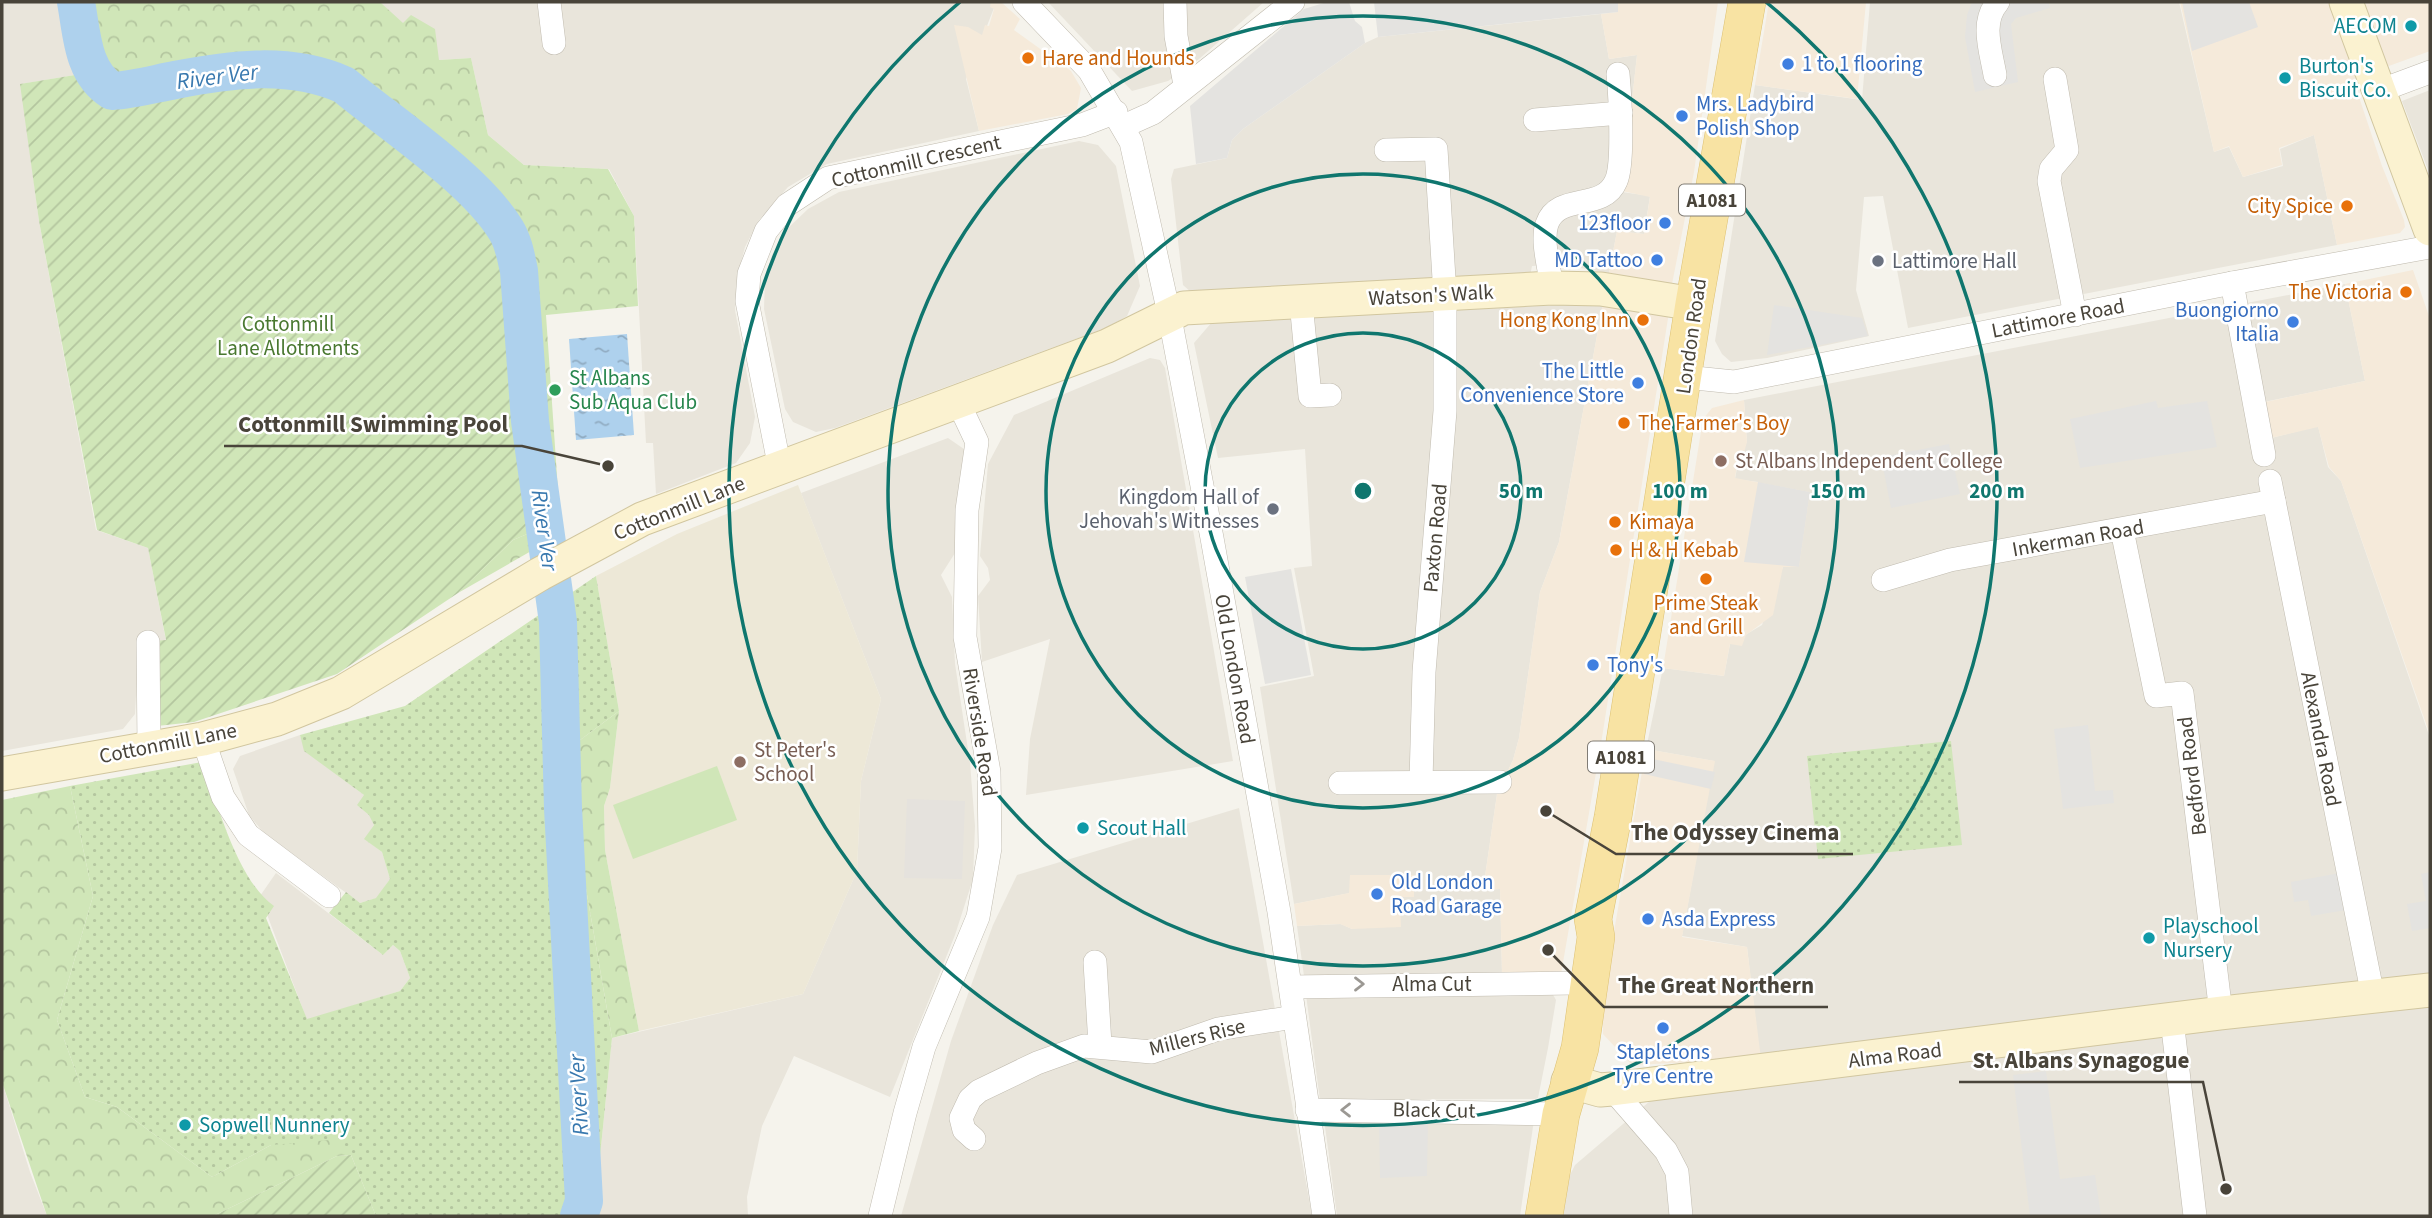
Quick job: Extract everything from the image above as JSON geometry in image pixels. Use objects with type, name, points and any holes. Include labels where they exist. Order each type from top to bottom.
[{"type":"main road","name":"London Road","points":[[1544,1216],[1564,1097],[1580,1048],[1597,937],[1593,919],[1613,817],[1746,2]]},
{"type":"main road","name":"London Road","points":[[1564,1097],[1563,1041],[1581,936],[1593,919]]},
{"type":"street","points":[[549,2],[554,43]]},
{"type":"street","name":"Old London Road","points":[[1024,2],[1089,70],[1120,119],[1140,181],[1170,318],[1212,538],[1291,987],[1324,1216]]},
{"type":"street","points":[[1175,2],[1185,85]]},
{"type":"street","name":"Cottonmill Crescent","points":[[780,469],[747,301],[749,274],[756,252],[766,231],[787,205],[828,178],[1082,125],[1153,113],[1293,2]]},
{"type":"street","points":[[1995,75],[1987,36],[1989,19],[1998,2]]},
{"type":"street","points":[[2346,2],[2430,229]]},
{"type":"street","points":[[2379,91],[2430,72]]},
{"type":"street","points":[[1552,288],[1547,223],[1557,210],[1566,205],[1599,199],[1616,181],[1621,113],[1618,74]]},
{"type":"street","points":[[2055,79],[2067,150],[2051,169],[2049,181],[2076,315]]},
{"type":"street","points":[[1535,120],[1621,113]]},
{"type":"street","name":"Paxton Road","points":[[1387,150],[1436,149],[1445,295],[1445,411],[1425,660],[1421,781]]},
{"type":"street","name":"Lattimore Road","points":[[1685,377],[1734,382],[2232,283],[2430,247]]},
{"type":"street","points":[[2232,283],[2264,455]]},
{"type":"street","name":"Watson's Walk","points":[[1170,318],[1184,308],[1552,288],[1601,289],[1695,304]]},
{"type":"street","points":[[1301,302],[1310,396],[1330,395]]},
{"type":"street","name":"Cottonmill Lane","points":[[2,774],[204,739],[277,719],[341,693],[548,570],[642,519],[959,404],[1107,346],[1170,318]]},
{"type":"street","name":"Riverside Road","points":[[880,1216],[924,1047],[978,917],[990,848],[989,772],[965,636],[967,510],[977,442],[959,404]]},
{"type":"street","name":"Inkerman Road","points":[[1882,580],[1950,561],[2122,530],[2272,491]]},
{"type":"street","name":"Alexandra Road","points":[[2272,491],[2373,996]]},
{"type":"street","name":"Bedford Road","points":[[2122,530],[2156,696],[2182,693],[2221,1013]]},
{"type":"street","points":[[148,642],[149,748]]},
{"type":"street","points":[[204,739],[223,797],[248,835],[329,896]]},
{"type":"street","points":[[1340,783],[1500,782]]},
{"type":"street","points":[[1096,962],[1100,1045]]},
{"type":"street","name":"Alma Cut","points":[[1291,987],[1574,983]]},
{"type":"street","name":"Alma Road","points":[[1564,1097],[1600,1090],[2221,1013],[2430,990]]},
{"type":"street","name":"Millers Rise","points":[[974,1139],[953,1116],[979,1091],[1072,1050],[1100,1045],[1152,1052],[1218,1029],[1294,1017]]},
{"type":"street","points":[[2172,1020],[2195,1216]]},
{"type":"street","points":[[1612,1089],[1666,1151],[1676,1172],[1681,1216]]},
{"type":"street","name":"Black Cut","points":[[1307,1110],[1564,1097]]},
{"type":"shaded area","points":[[2,2],[67,2],[81,74],[21,84],[39,221],[96,530],[148,548],[166,641],[139,641],[135,714],[123,729],[2,751]]},
{"type":"shaded area","points":[[380,2],[991,2],[991,7],[994,8],[966,79],[979,131],[827,164],[788,187],[759,220],[745,247],[737,278],[735,310],[755,417],[750,443],[736,463],[656,494],[653,443],[646,443],[634,216],[609,169],[524,165],[488,135],[471,58],[439,60]]},
{"type":"shaded area","points":[[991,2],[1001,2],[1020,19],[1014,30],[1071,71],[1081,88],[1077,109],[1068,114],[979,131],[954,25],[968,27],[982,35],[985,25],[989,26],[994,9],[990,7]]},
{"type":"shaded area","points":[[1048,2],[1264,2],[1199,59],[1168,81],[1132,91]]},
{"type":"shaded area","points":[[1327,2],[1349,2],[1355,21],[1362,27],[1365,43],[1243,129],[1232,140],[1227,158],[1196,164],[1190,106],[1304,9]]},
{"type":"shaded area","points":[[1374,2],[1618,2],[1618,12],[1378,37]]},
{"type":"shaded area","points":[[1618,2],[1718,2],[1694,172],[1672,284],[1609,273],[1617,231],[1644,234],[1650,197],[1622,191],[1637,55],[1609,59],[1601,14],[1618,12]]},
{"type":"shaded area","points":[[1769,2],[1866,2],[1857,99],[1755,85]]},
{"type":"shaded area","points":[[1870,2],[2179,2],[2214,152],[2229,147],[2243,177],[2283,166],[2280,149],[2314,135],[2337,245],[1908,328],[1883,196],[1864,197],[1856,290],[1869,336],[1767,358],[1731,362],[1722,354],[1715,341],[1755,85],[1862,100]]},
{"type":"shaded area","points":[[1972,2],[2049,2],[2050,8],[2016,18],[2011,24],[2018,82],[1975,92],[1965,37],[1967,15]]},
{"type":"shaded area","points":[[2180,2],[2430,2],[2430,51],[2353,79],[2382,166],[2404,220],[2405,227],[2400,233],[2337,245],[2314,135],[2279,148],[2282,165],[2243,177],[2229,146],[2214,152]]},
{"type":"shaded area","points":[[2182,2],[2249,2],[2258,27],[2192,51]]},
{"type":"shaded area","points":[[1601,14],[1609,59],[1637,55],[1622,192],[1650,196],[1644,234],[1617,231],[1609,273],[1564,265],[1532,266],[1530,276],[1192,293],[1183,285],[1171,179],[1174,169],[1227,158],[1232,140],[1243,129],[1365,43],[1378,37]]},
{"type":"shaded area","points":[[2430,90],[2430,175],[2402,101]]},
{"type":"shaded area","points":[[1079,141],[1098,145],[1116,166],[1140,286],[1127,316],[1111,326],[835,428],[816,432],[793,422],[785,409],[764,309],[765,278],[772,255],[786,230],[808,209],[839,192]]},
{"type":"shaded area","points":[[2413,270],[2430,319],[2430,735],[2341,481],[2329,467],[2318,427],[2271,438],[2265,402],[2365,381],[2345,284]]},
{"type":"shaded area","points":[[2345,284],[2365,381],[2245,406],[2271,438],[2318,426],[2328,467],[2341,481],[2430,738],[2430,1216],[1562,1216],[1569,1177],[1575,1165],[1650,1101],[1763,1085],[1747,947],[1682,936],[1714,761],[1646,749],[1663,668],[1724,676],[1730,644],[1762,625],[1783,567],[1799,567],[1758,482],[1735,479],[1740,452],[1747,442],[1744,400]]},
{"type":"shaded area","points":[[1603,303],[1559,542],[1540,592],[1519,738],[1513,760],[1497,794],[1483,890],[1500,889],[1502,974],[1304,976],[1297,926],[1341,924],[1352,929],[1400,897],[1414,897],[1414,876],[1350,876],[1350,893],[1294,904],[1260,687],[1314,676],[1294,568],[1312,566],[1305,449],[1218,458],[1194,343],[1212,322]]},
{"type":"shaded area","points":[[1603,303],[1669,312],[1601,744],[1561,974],[1502,974],[1500,889],[1483,890],[1497,794],[1513,760],[1519,738],[1540,592],[1559,542]]},
{"type":"shaded area","points":[[1774,305],[1862,318],[1868,336],[1767,355]]},
{"type":"shaded area","points":[[1150,358],[1160,360],[1165,368],[1233,761],[1026,795],[1030,739],[1050,639],[982,662],[978,596],[990,580],[988,568],[980,556],[988,464],[1014,415]]},
{"type":"shaded area","points":[[1744,400],[1747,442],[1744,453],[1739,453],[1735,478],[1810,492],[1799,567],[1783,567],[1773,615],[1746,635],[1742,646],[1730,644],[1724,676],[1663,668],[1703,419],[1712,408]]},
{"type":"shaded area","points":[[2156,401],[2158,408],[2207,401],[2217,447],[2080,468],[2070,419]]},
{"type":"shaded area","points":[[948,438],[964,449],[965,455],[955,553],[941,575],[952,597],[955,664],[970,763],[975,826],[973,879],[955,935],[890,1097],[794,1056],[762,1126],[747,1197],[748,1216],[594,1216],[612,1038],[803,994],[857,871],[861,781],[881,699],[801,493]]},
{"type":"shaded area","points":[[1949,444],[1960,494],[1891,508],[1881,457]]},
{"type":"shaded area","points":[[1758,482],[1810,492],[1799,567],[1744,562]]},
{"type":"shaded area","name":"St Peter's School","points":[[798,485],[881,699],[861,781],[857,871],[803,994],[639,1031],[605,850],[604,806],[610,788],[619,711],[596,576],[677,534]]},
{"type":"shaded area","points":[[1291,569],[1311,675],[1265,684],[1245,577]]},
{"type":"shaded area","points":[[2088,725],[2095,791],[2113,790],[2114,803],[2063,809],[2054,729]]},
{"type":"shaded area","points":[[300,735],[305,751],[364,795],[374,825],[365,839],[382,852],[390,879],[377,898],[360,903],[264,833],[249,815],[233,769],[240,756]]},
{"type":"shaded area","points":[[1646,749],[1715,761],[1682,937],[1747,947],[1761,1059],[1632,1065],[1603,1034],[1603,994]]},
{"type":"shaded area","points":[[1648,758],[1715,772],[1711,789],[1644,774]]},
{"type":"shaded area","points":[[907,799],[965,801],[962,879],[904,878]]},
{"type":"shaded area","points":[[1239,808],[1312,1216],[901,1216],[951,1041],[993,925],[1017,875]]},
{"type":"shaded area","points":[[2430,872],[2430,928],[2412,931],[2407,904],[2426,901],[2421,874]]},
{"type":"shaded area","points":[[276,873],[383,955],[393,945],[400,951],[410,978],[400,991],[307,1020],[260,896]]},
{"type":"shaded area","points":[[2340,873],[2346,910],[2311,916],[2308,900],[2294,902],[2291,882]]},
{"type":"shaded area","points":[[1350,875],[1414,875],[1414,897],[1400,897],[1401,927],[1352,929],[1340,924],[1297,926],[1294,904],[1349,893]]},
{"type":"shaded area","points":[[1552,993],[1556,1000],[1538,1098],[1320,1100],[1306,995]]},
{"type":"shaded area","points":[[2046,1071],[2060,1179],[2095,1175],[2101,1216],[2030,1216],[2013,1075]]},
{"type":"shaded area","points":[[2,1082],[30,1172],[47,1216],[2,1216]]},
{"type":"shaded area","points":[[1324,1119],[1534,1120],[1520,1216],[1337,1216]]},
{"type":"shaded area","points":[[1379,1121],[1428,1121],[1427,1176],[1380,1178]]},
{"type":"green space","points":[[67,2],[380,2],[403,23],[411,15],[435,29],[439,60],[471,58],[488,135],[524,165],[608,169],[634,216],[638,306],[546,315],[561,534],[458,593],[513,540],[532,532],[517,424],[511,271],[498,235],[444,173],[342,90],[318,78],[253,75],[172,85],[128,97],[111,98],[81,74]]},
{"type":"green space","name":"Cottonmill Lane Allotments","points":[[81,74],[112,98],[128,97],[172,85],[253,75],[318,78],[342,90],[444,173],[498,235],[511,271],[517,424],[532,532],[513,540],[458,593],[337,674],[194,722],[157,726],[152,641],[166,640],[148,548],[97,530],[39,221],[20,84]]},
{"type":"green space","points":[[596,576],[619,711],[544,767],[573,814],[612,1038],[594,1216],[376,1216],[351,1155],[271,1145],[212,1177],[117,1107],[85,1097],[57,1020],[93,896],[70,786],[202,762],[239,860],[261,894],[274,906],[266,918],[307,1019],[400,991],[410,978],[400,951],[393,945],[383,955],[329,913],[346,892],[360,903],[376,898],[390,879],[382,852],[364,839],[374,825],[369,815],[357,805],[364,795],[304,751],[300,735],[405,706]]},
{"type":"green space","points":[[619,711],[610,788],[604,806],[605,850],[639,1031],[612,1038],[573,814],[544,767]]},
{"type":"green space","points":[[1951,741],[1962,845],[1818,859],[1807,756]]},
{"type":"green space","points":[[717,766],[737,820],[633,859],[613,805]]},
{"type":"green space","points":[[70,786],[93,896],[57,1020],[85,1097],[117,1107],[212,1177],[271,1145],[330,1140],[351,1155],[337,1156],[213,1216],[47,1216],[2,1082],[2,800]]},
{"type":"green space","points":[[351,1155],[376,1216],[213,1216],[337,1156]]},
{"type":"water","points":[[627,334],[634,435],[576,440],[569,339]]},
{"type":"waterway","name":"River Ver","points":[[76,2],[89,63],[102,83],[112,91],[239,70],[282,70],[324,77],[344,85],[454,172],[492,211],[511,240],[519,271],[530,421],[558,622],[563,808],[584,1201],[579,1216]]},
{"type":"place","name":"AECOM","points":[[2411,26]]},
{"type":"place","name":"Hare and Hounds","points":[[1028,58]]},
{"type":"place","name":"1 to 1 flooring","points":[[1788,64]]},
{"type":"place","name":"Burton's Biscuit Co.","points":[[2285,78]]},
{"type":"place","name":"Mrs. Ladybird Polish Shop","points":[[1682,116]]},
{"type":"place","name":"City Spice","points":[[2347,206]]},
{"type":"place","name":"123floor","points":[[1665,223]]},
{"type":"place","name":"MD Tattoo","points":[[1657,260]]},
{"type":"place","name":"Lattimore Hall","points":[[1878,261]]},
{"type":"place","name":"The Victoria","points":[[2406,292]]},
{"type":"place","name":"Hong Kong Inn","points":[[1643,320]]},
{"type":"place","name":"Buongiorno Italia","points":[[2293,322]]},
{"type":"place","name":"The Little Convenience Store","points":[[1638,383]]},
{"type":"place","name":"St Albans Sub Aqua Club","points":[[555,390]]},
{"type":"place","name":"The Farmer's Boy","points":[[1624,423]]},
{"type":"place","name":"St Albans Independent College","points":[[1721,461]]},
{"type":"place","name":"Cottonmill Swimming Pool","points":[[608,466]]},
{"type":"place","name":"Kingdom Hall of Jehovah's Witnesses","points":[[1273,509]]},
{"type":"place","name":"Kimaya","points":[[1615,522]]},
{"type":"place","name":"H & H Kebab","points":[[1616,550]]},
{"type":"place","name":"Prime Steak and Grill","points":[[1706,579]]},
{"type":"place","name":"Tony's","points":[[1593,665]]},
{"type":"place","name":"St Peter's School","points":[[740,762]]},
{"type":"place","name":"The Odyssey Cinema","points":[[1546,811]]},
{"type":"place","name":"Scout Hall","points":[[1083,828]]},
{"type":"place","name":"Old London Road Garage","points":[[1377,894]]},
{"type":"place","name":"Asda Express","points":[[1648,919]]},
{"type":"place","name":"Playschool Nursery","points":[[2149,938]]},
{"type":"place","name":"The Great Northern","points":[[1548,950]]},
{"type":"place","name":"Stapletons Tyre Centre","points":[[1663,1028]]},
{"type":"place","name":"Sopwell Nunnery","points":[[185,1125]]},
{"type":"place","name":"St. Albans Synagogue","points":[[2226,1189]]}]
